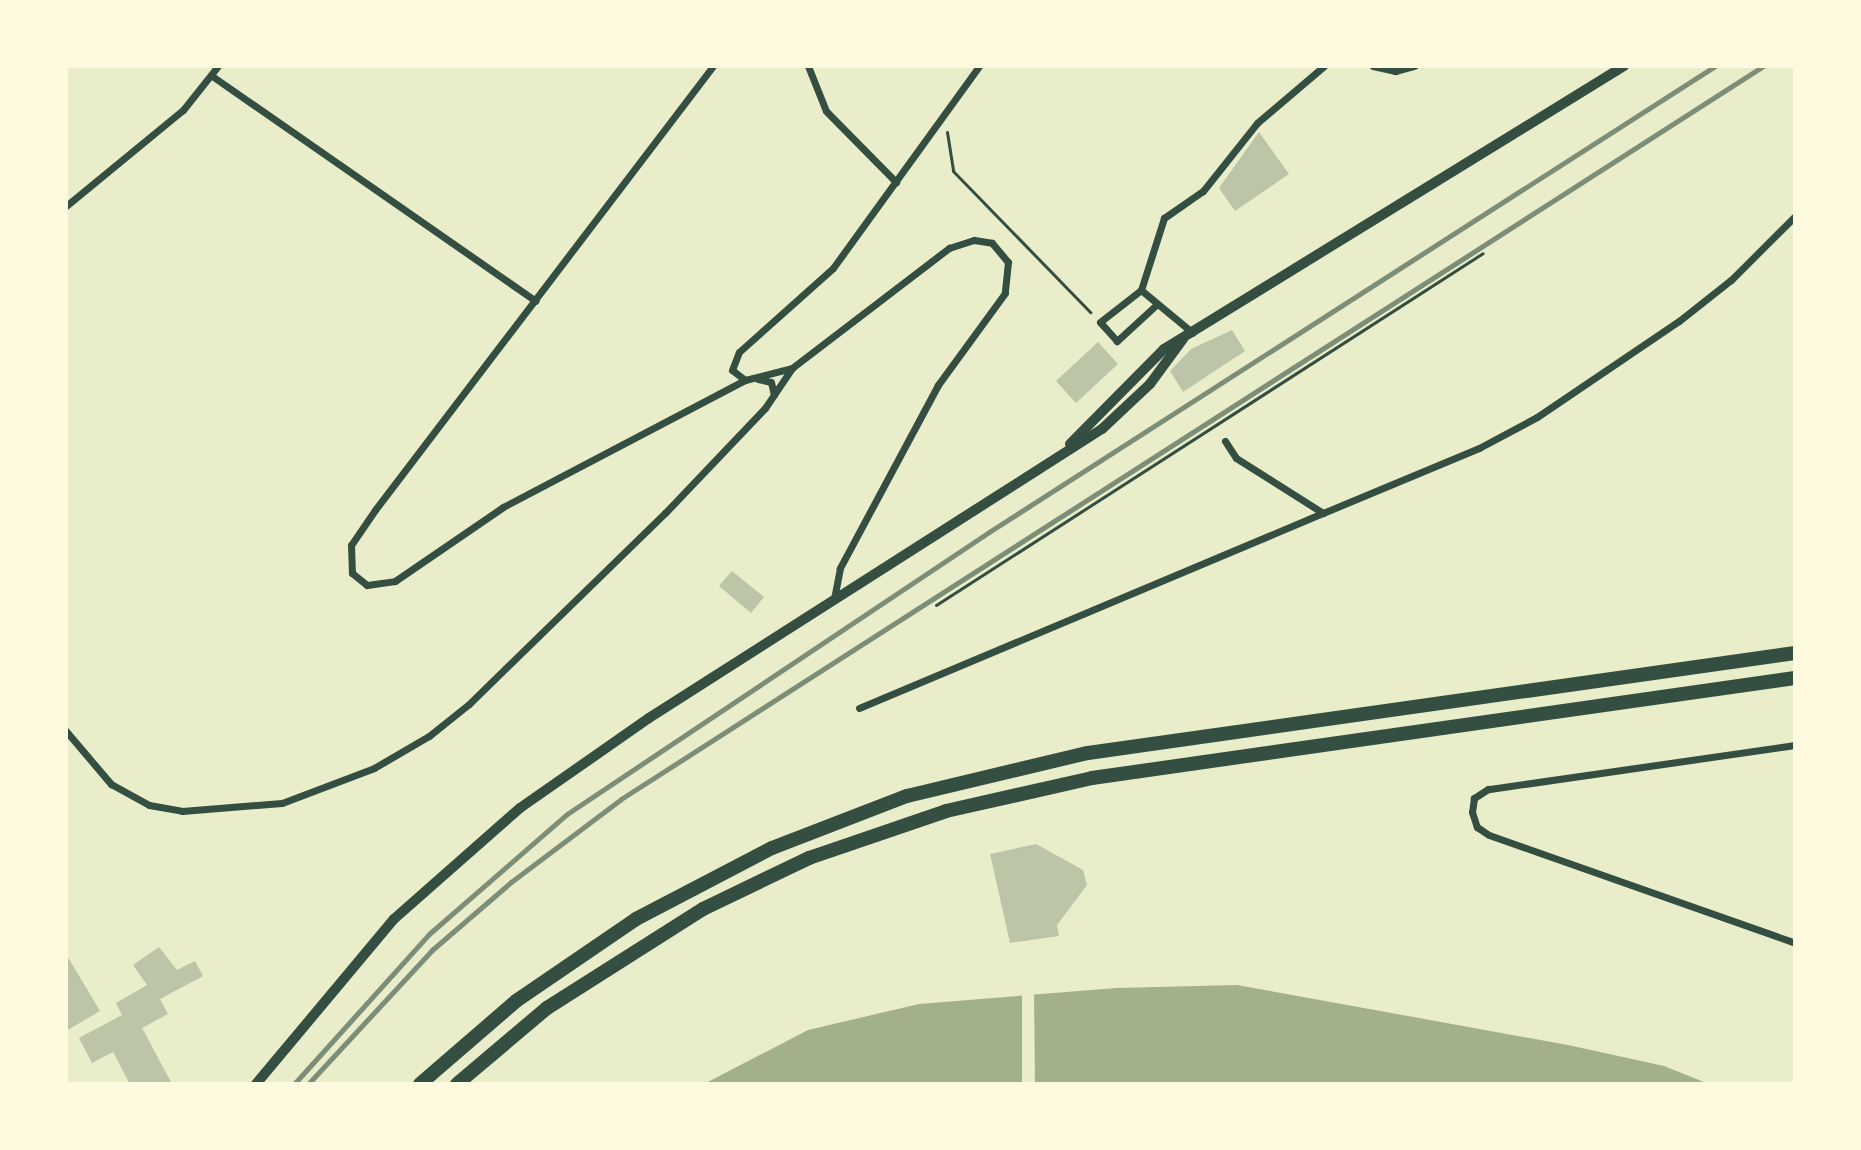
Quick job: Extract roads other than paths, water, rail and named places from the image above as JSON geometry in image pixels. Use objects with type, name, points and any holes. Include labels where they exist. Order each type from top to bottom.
[{"type":"highway","points":[[420,1084],[516,1001],[636,919],[772,848],[907,796],[1088,753],[1795,653]]},
{"type":"highway","points":[[457,1084],[547,1008],[703,909],[809,858],[915,820],[1092,778],[1795,678]]},
{"type":"main road","points":[[1064,450],[1148,362],[1624,66]]},
{"type":"main road","points":[[256,1084],[360,955],[475,845],[610,744],[834,602],[1129,407],[1188,336]]},
{"type":"street","points":[[66,206],[169,123],[218,66]]},
{"type":"street","points":[[713,66],[355,538],[348,561],[360,582],[378,586],[405,576],[503,507],[745,380],[792,368]]},
{"type":"street","points":[[808,66],[826,111],[896,182]]},
{"type":"street","points":[[771,400],[771,382],[745,380],[732,370],[739,352],[833,268],[979,66]]},
{"type":"street","points":[[1155,306],[1117,341],[1100,322],[1141,290],[1164,218],[1203,191],[1257,123],[1324,66]]},
{"type":"street","points":[[1373,66],[1395,71],[1414,66]]},
{"type":"street","points":[[212,76],[536,301]]},
{"type":"street","points":[[859,708],[1479,448],[1537,417],[1679,321],[1731,280],[1795,216]]},
{"type":"street","points":[[66,731],[120,790],[149,805],[182,811],[259,808],[352,779],[429,736],[469,704],[665,513],[771,400],[792,368],[955,245],[986,241],[1006,256],[1005,293],[938,385],[911,433],[840,568],[834,602]]},
{"type":"street","points":[[1141,290],[1188,336]]},
{"type":"street","points":[[1225,441],[1236,458],[1323,513]]},
{"type":"street","points":[[1795,745],[1488,789],[1474,798],[1472,812],[1477,827],[1489,835],[1795,943]]},
{"type":"railway","points":[[294,1084],[429,934],[567,814],[989,532],[1715,66]]},
{"type":"railway","points":[[308,1084],[432,950],[511,882],[621,799],[1763,66]]}]
